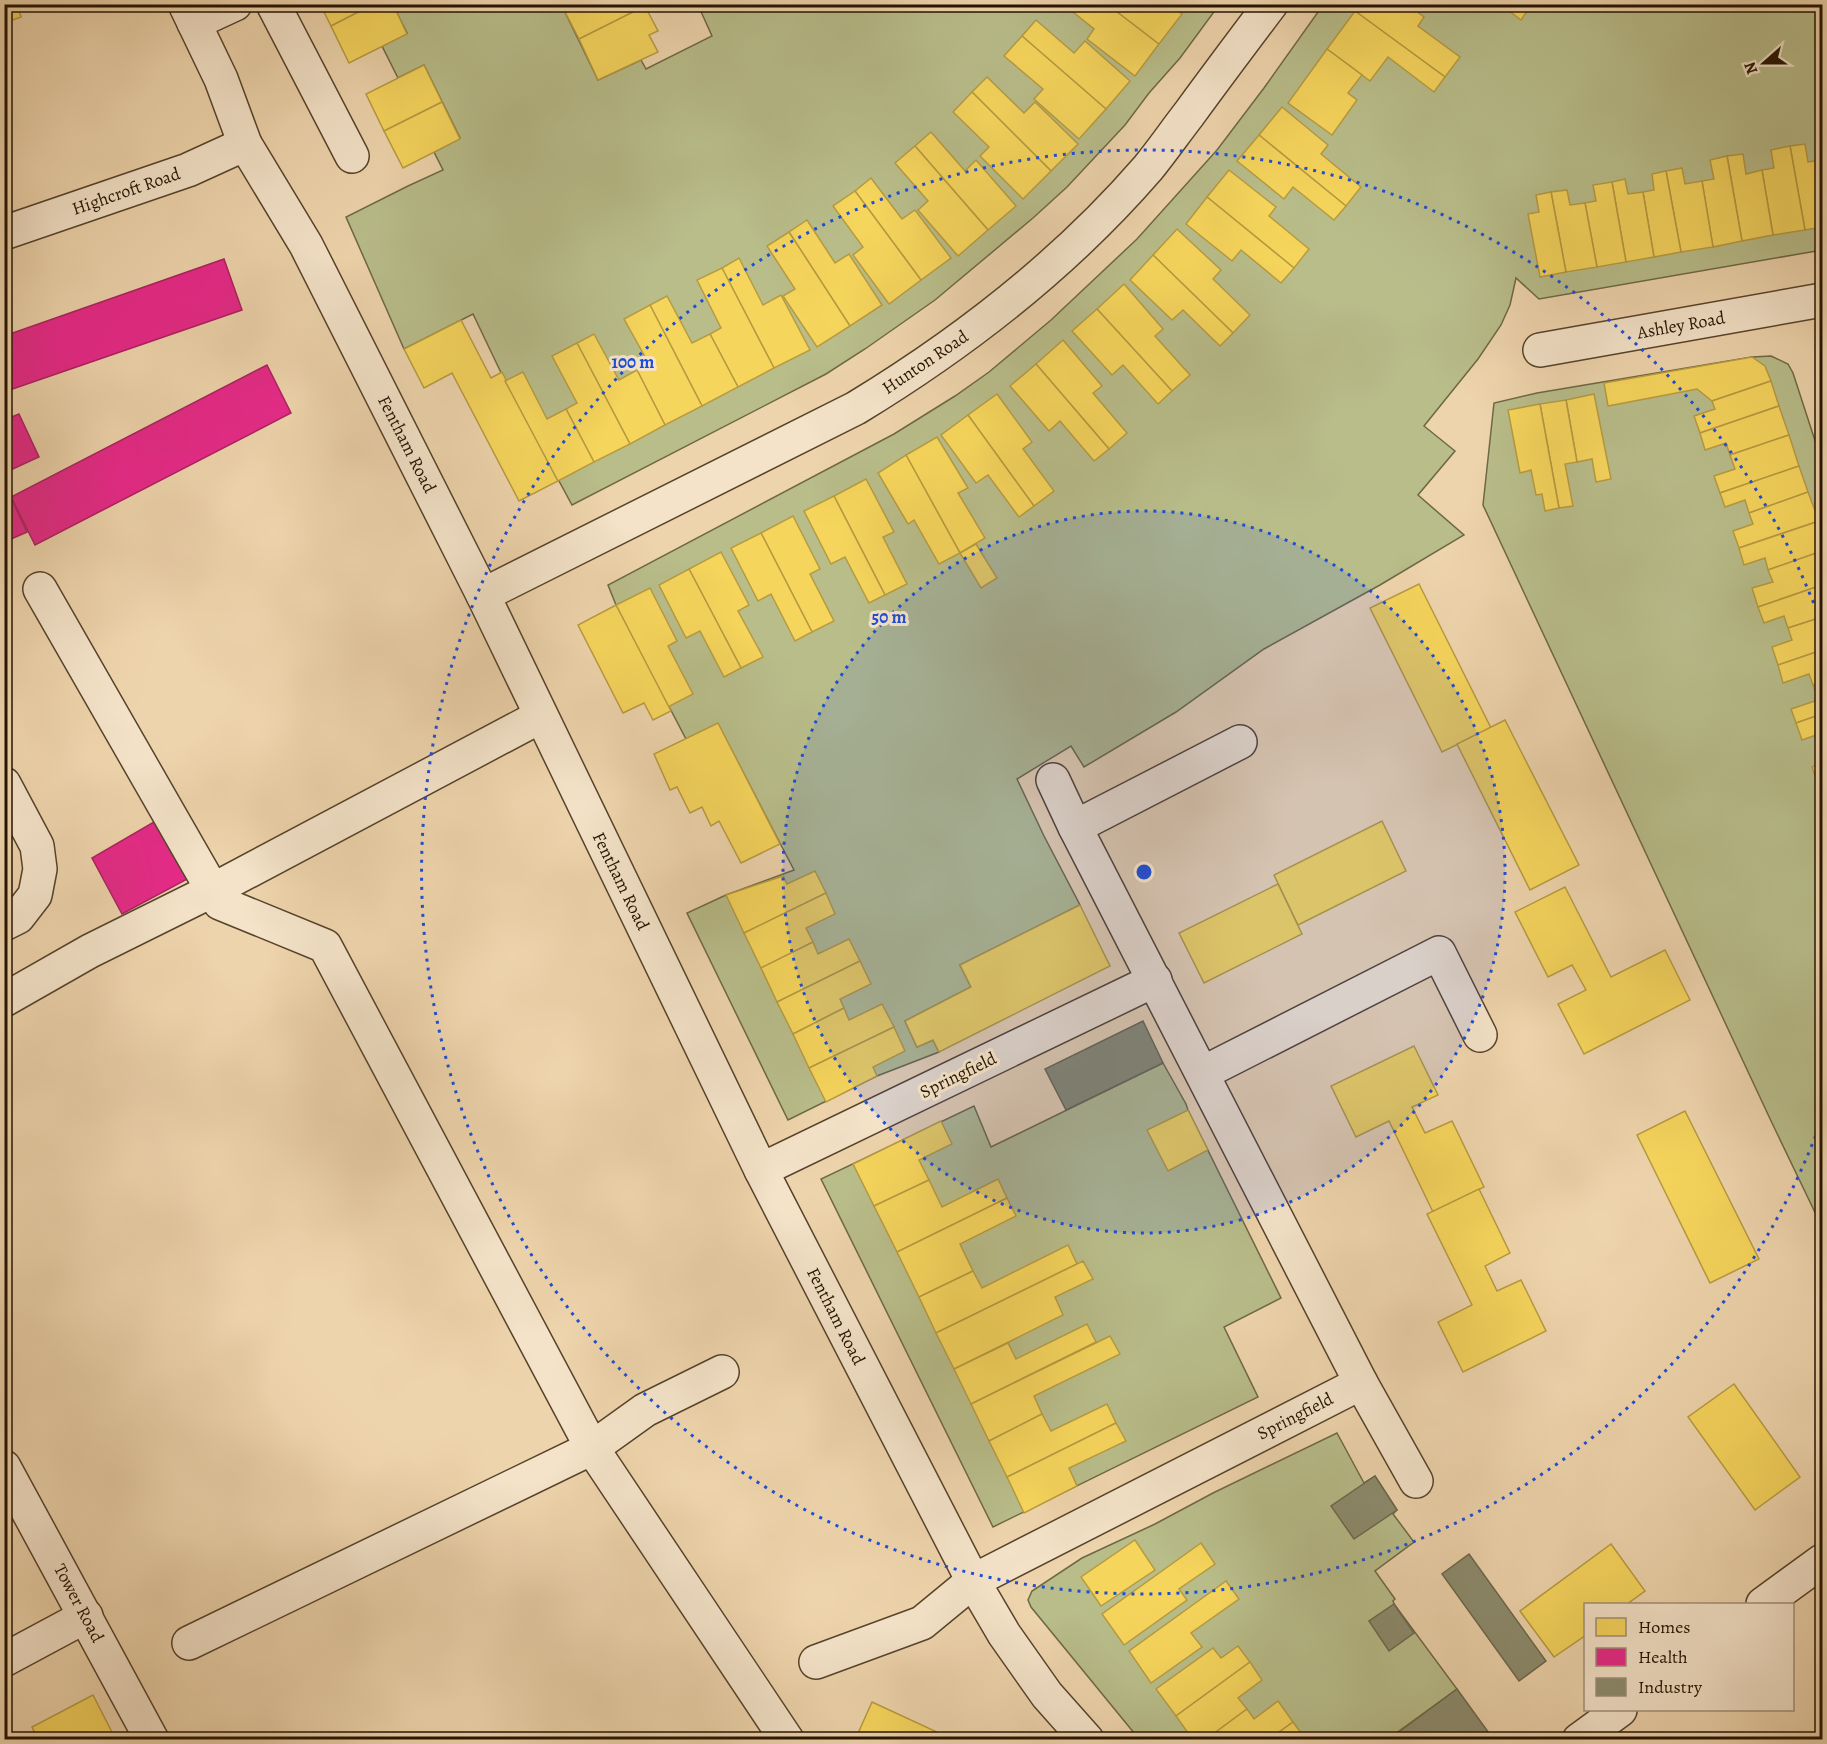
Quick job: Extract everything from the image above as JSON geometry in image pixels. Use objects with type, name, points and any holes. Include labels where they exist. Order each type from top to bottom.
[{"type":"street","points":[[190,14],[235,4]]},
{"type":"street","points":[[273,4],[352,156]]},
{"type":"street","name":"Hunton Road","points":[[483,595],[856,408],[961,339],[1028,286],[1090,228],[1148,168],[1271,4]]},
{"type":"street","name":"Fentham Road","points":[[190,14],[221,79],[245,144],[306,245],[483,595],[761,1170],[973,1581],[1004,1634],[1047,1695],[1087,1740]]},
{"type":"street","name":"Highcroft Road","points":[[4,233],[188,170],[245,144]]},
{"type":"street","name":"Ashley Road","points":[[1540,350],[1820,309]]},
{"type":"street","points":[[40,589],[220,903],[325,946],[592,1448],[787,1740]]},
{"type":"street","points":[[4,1000],[90,951],[213,890],[541,716]]},
{"type":"street","points":[[1075,826],[1240,742]]},
{"type":"street","points":[[1053,780],[1361,1383],[1416,1481]]},
{"type":"street","points":[[4,784],[37,846],[40,869],[35,895],[18,917],[4,924]]},
{"type":"street","points":[[1203,1073],[1439,953],[1480,1035]]},
{"type":"street","name":"Springfield","points":[[761,1170],[1155,980]]},
{"type":"street","points":[[189,1643],[592,1448],[645,1410],[722,1372]]},
{"type":"street","name":"Springfield","points":[[816,1662],[922,1623],[973,1581],[1361,1383]]},
{"type":"street","name":"Tower Road","points":[[4,1467],[152,1740]]},
{"type":"street","points":[[1766,1603],[1822,1561]]},
{"type":"street","points":[[4,1660],[86,1616]]},
{"type":"street","points":[[1579,1740],[1619,1711]]},
{"type":"green space","points":[[553,4],[557,11],[563,8],[598,80],[641,60],[646,69],[712,36],[698,5],[1219,5],[1180,58],[1125,125],[1067,187],[935,300],[826,374],[572,505],[505,381],[473,314],[404,349],[346,217],[443,170],[434,152],[460,138],[424,65],[398,78],[382,46],[407,33],[393,5]]},
{"type":"green space","points":[[1323,5],[1822,5],[1822,250],[1539,299],[1516,278],[1510,305],[1501,325],[1478,359],[1424,426],[1455,451],[1418,495],[1464,535],[1380,585],[1264,649],[1176,712],[1084,767],[1071,746],[1017,779],[1080,905],[960,965],[971,987],[905,1021],[917,1047],[933,1040],[939,1052],[877,1076],[788,1120],[687,913],[726,895],[794,870],[718,724],[686,739],[616,605],[608,585],[894,434],[989,372],[1051,320],[1137,239],[1217,150]]},
{"type":"green space","points":[[1771,356],[1788,364],[1793,373],[1822,462],[1822,1227],[1483,505],[1494,403],[1537,393],[1752,357]]},
{"type":"green space","points":[[1163,1063],[1186,1104],[1281,1298],[1224,1327],[1258,1397],[993,1527],[821,1179],[974,1106],[991,1147]]},
{"type":"green space","points":[[1337,1433],[1364,1483],[1375,1476],[1397,1510],[1393,1514],[1414,1542],[1375,1571],[1395,1599],[1394,1604],[1457,1689],[1388,1739],[1139,1739],[1031,1607],[1028,1600],[1032,1591],[1082,1558]]},
{"type":"building: Homes","points":[[4,4],[17,4],[21,17],[4,23]]},
{"type":"building: Homes","points":[[320,4],[374,4],[331,26]]},
{"type":"building: Homes","points":[[374,4],[393,4],[407,34],[349,63],[331,26]]},
{"type":"building: Homes","points":[[570,4],[629,4],[633,12],[579,39],[563,8]]},
{"type":"building: Homes","points":[[1063,4],[1107,4],[1159,44],[1135,76],[1087,39],[1094,29]]},
{"type":"building: Homes","points":[[1107,4],[1169,4],[1182,14],[1159,44]]},
{"type":"building: Homes","points":[[1360,4],[1407,4],[1424,17],[1418,26],[1460,57],[1445,77],[1355,11]]},
{"type":"building: Homes","points":[[1500,4],[1527,4],[1530,7],[1521,20]]},
{"type":"building: Homes","points":[[645,6],[658,31],[649,35],[658,52],[598,80],[579,39]]},
{"type":"building: Homes","points":[[1355,11],[1445,77],[1434,92],[1388,57],[1370,81],[1327,49]]},
{"type":"building: Homes","points":[[1036,20],[1074,53],[1085,41],[1130,81],[1106,109],[1022,36]]},
{"type":"building: Homes","points":[[1022,36],[1106,109],[1079,139],[1034,99],[1043,89],[1004,56]]},
{"type":"building: Homes","points":[[1327,49],[1362,75],[1348,93],[1357,100],[1332,135],[1288,103]]},
{"type":"building: Homes","points":[[424,65],[442,102],[384,131],[366,94]]},
{"type":"building: Homes","points":[[987,77],[1024,113],[1035,102],[1078,144],[1051,171],[972,92]]},
{"type":"building: Homes","points":[[972,92],[1051,171],[1023,199],[980,156],[989,147],[953,112]]},
{"type":"building: Homes","points":[[442,102],[460,139],[403,168],[384,131]]},
{"type":"building: Homes","points":[[1282,107],[1328,145],[1321,154],[1361,187],[1346,206],[1259,135]]},
{"type":"building: Homes","points":[[931,132],[965,171],[976,160],[1016,206],[988,230],[915,146]]},
{"type":"building: Homes","points":[[1259,135],[1346,206],[1334,220],[1293,187],[1284,199],[1237,161]]},
{"type":"building: Homes","points":[[1805,144],[1808,162],[1822,160],[1822,227],[1805,230],[1790,146]]},
{"type":"building: Homes","points":[[915,146],[988,230],[958,256],[918,210],[928,201],[895,163]]},
{"type":"building: Homes","points":[[1790,146],[1805,230],[1773,235],[1762,170],[1774,168],[1771,150]]},
{"type":"building: Homes","points":[[1743,154],[1746,174],[1762,170],[1773,235],[1742,241],[1727,156]]},
{"type":"building: Homes","points":[[1727,156],[1742,241],[1713,247],[1702,181],[1714,179],[1710,160]]},
{"type":"building: Homes","points":[[1682,168],[1685,184],[1702,181],[1713,247],[1681,252],[1666,171]]},
{"type":"building: Homes","points":[[1229,170],[1276,207],[1269,216],[1309,249],[1294,268],[1207,197]]},
{"type":"building: Homes","points":[[1666,171],[1681,252],[1654,257],[1643,192],[1654,190],[1652,174]]},
{"type":"building: Homes","points":[[871,178],[902,219],[915,210],[951,258],[921,280],[855,191]]},
{"type":"building: Homes","points":[[1625,179],[1628,194],[1643,192],[1654,257],[1626,262],[1612,182]]},
{"type":"building: Homes","points":[[1612,182],[1626,262],[1597,267],[1585,203],[1596,201],[1593,185]]},
{"type":"building: Homes","points":[[1567,190],[1570,205],[1585,203],[1597,267],[1566,272],[1551,192]]},
{"type":"building: Homes","points":[[855,191],[921,280],[889,304],[853,255],[863,247],[833,206]]},
{"type":"building: Homes","points":[[1551,192],[1566,272],[1540,277],[1528,214],[1539,212],[1536,195]]},
{"type":"building: Homes","points":[[1207,197],[1294,268],[1281,283],[1241,250],[1232,261],[1186,224]]},
{"type":"building: Homes","points":[[807,220],[835,263],[849,254],[882,305],[850,326],[789,232]]},
{"type":"building: Homes","points":[[1177,229],[1221,270],[1213,279],[1250,315],[1233,333],[1153,255]]},
{"type":"building: Homes","points":[[789,232],[850,326],[817,347],[783,296],[795,289],[767,246]]},
{"type":"building: Homes","points":[[1153,255],[1233,333],[1220,346],[1183,310],[1172,320],[1130,280]]},
{"type":"building: Homes","points":[[739,258],[763,305],[781,295],[810,350],[774,368],[722,268]]},
{"type":"building: Homes","points":[[722,268],[774,368],[738,387],[710,334],[721,328],[697,280]]},
{"type":"building: Homes","points":[[1124,284],[1163,329],[1155,336],[1190,375],[1172,391],[1097,309]]},
{"type":"building: Homes","points":[[667,296],[692,343],[710,334],[738,387],[702,406],[650,305]]},
{"type":"building: Homes","points":[[650,305],[702,406],[665,425],[637,370],[649,364],[624,319]]},
{"type":"building: Homes","points":[[1097,309],[1172,391],[1158,404],[1123,365],[1112,375],[1072,331]]},
{"type":"building: Homes","points":[[461,320],[491,378],[502,372],[558,481],[519,501],[452,373],[424,388],[404,349]]},
{"type":"building: Homes","points":[[594,334],[619,380],[637,370],[665,425],[630,444],[577,343]]},
{"type":"building: Homes","points":[[1063,340],[1102,386],[1093,393],[1127,433],[1109,449],[1036,364]]},
{"type":"building: Homes","points":[[577,343],[630,444],[594,462],[566,409],[577,403],[552,356]]},
{"type":"building: Homes","points":[[1752,357],[1765,366],[1771,381],[1712,401],[1697,389],[1608,406],[1604,383]]},
{"type":"building: Homes","points":[[1036,364],[1109,449],[1094,461],[1060,421],[1049,431],[1010,386]]},
{"type":"building: Homes","points":[[523,372],[547,419],[566,409],[594,462],[558,481],[505,381]]},
{"type":"building: Homes","points":[[1771,381],[1779,406],[1700,433],[1694,416],[1715,409],[1712,401]]},
{"type":"building: Homes","points":[[997,394],[1032,442],[1023,449],[1054,491],[1034,506],[968,415]]},
{"type":"building: Homes","points":[[1594,394],[1611,479],[1596,482],[1592,459],[1577,462],[1566,400]]},
{"type":"building: Homes","points":[[1566,400],[1577,462],[1565,464],[1573,506],[1559,508],[1540,404]]},
{"type":"building: Homes","points":[[1540,404],[1559,508],[1545,511],[1542,494],[1536,495],[1531,470],[1520,473],[1508,410]]},
{"type":"building: Homes","points":[[1779,406],[1789,435],[1730,455],[1726,443],[1705,450],[1700,433]]},
{"type":"building: Homes","points":[[968,415],[1034,506],[1019,517],[988,475],[976,483],[941,435]]},
{"type":"building: Homes","points":[[1789,435],[1799,466],[1720,493],[1714,476],[1735,469],[1730,455]]},
{"type":"building: Homes","points":[[937,437],[968,488],[958,493],[985,538],[960,553],[906,455]]},
{"type":"building: Homes","points":[[906,455],[960,553],[939,564],[914,520],[908,524],[878,473]]},
{"type":"building: Homes","points":[[1799,466],[1808,492],[1749,513],[1745,500],[1725,507],[1720,493]]},
{"type":"building: Homes","points":[[866,479],[894,532],[883,537],[907,584],[885,595],[834,496]]},
{"type":"building: Homes","points":[[1808,492],[1819,521],[1739,548],[1733,531],[1753,524],[1749,513]]},
{"type":"building: Homes","points":[[834,496],[885,595],[869,603],[845,557],[831,564],[804,511]]},
{"type":"building: Homes","points":[[793,516],[820,569],[810,574],[834,621],[812,632],[761,533]]},
{"type":"building: Homes","points":[[1819,521],[1822,551],[1768,570],[1765,558],[1744,565],[1739,548]]},
{"type":"building: Homes","points":[[761,533],[812,632],[795,641],[771,594],[758,601],[731,548]]},
{"type":"building: Homes","points":[[976,544],[997,578],[981,588],[960,553]]},
{"type":"building: Homes","points":[[1822,551],[1822,585],[1758,607],[1752,588],[1773,582],[1768,570]]},
{"type":"building: Homes","points":[[721,552],[749,605],[738,611],[763,657],[741,668],[689,569]]},
{"type":"building: Homes","points":[[689,569],[741,668],[724,677],[700,631],[686,638],[659,585]]},
{"type":"building: Homes","points":[[1419,584],[1491,728],[1442,752],[1370,608]]},
{"type":"building: Homes","points":[[1822,585],[1822,617],[1788,628],[1784,616],[1764,623],[1758,607]]},
{"type":"building: Homes","points":[[650,588],[677,641],[668,646],[693,694],[668,707],[616,605]]},
{"type":"building: Homes","points":[[616,605],[671,711],[653,720],[644,703],[623,713],[578,625]]},
{"type":"building: Homes","points":[[1822,617],[1822,650],[1778,665],[1772,647],[1792,640],[1788,628]]},
{"type":"building: Homes","points":[[1822,650],[1822,682],[1813,685],[1809,674],[1783,683],[1778,665]]},
{"type":"building: Homes","points":[[1822,682],[1822,714],[1796,723],[1791,709],[1818,700],[1813,685]]},
{"type":"building: Homes","points":[[1822,714],[1822,733],[1802,740],[1796,723]]},
{"type":"building: Homes","points":[[1505,720],[1579,865],[1530,890],[1457,744]]},
{"type":"building: Homes","points":[[718,723],[780,844],[741,863],[719,821],[711,826],[702,807],[690,813],[677,787],[670,790],[654,754]]},
{"type":"building: Homes","points":[[1822,763],[1822,779],[1817,781],[1812,767]]},
{"type":"building: Homes","points":[[1382,821],[1406,871],[1298,925],[1274,875]]},
{"type":"building: Homes","points":[[815,871],[826,893],[744,933],[726,895],[783,876],[787,884]]},
{"type":"building: Homes","points":[[1278,884],[1302,934],[1204,983],[1179,933]]},
{"type":"building: Homes","points":[[1565,887],[1611,977],[1665,950],[1690,1000],[1584,1054],[1558,1004],[1586,990],[1572,965],[1548,977],[1515,912]]},
{"type":"building: Homes","points":[[826,893],[835,914],[806,928],[813,942],[761,968],[744,933]]},
{"type":"building: Homes","points":[[1080,905],[1110,966],[939,1052],[933,1040],[917,1047],[905,1021],[971,987],[960,965]]},
{"type":"building: Homes","points":[[849,939],[860,961],[777,1002],[761,968],[813,942],[818,954]]},
{"type":"building: Homes","points":[[860,961],[871,984],[840,999],[844,1008],[793,1034],[777,1002]]},
{"type":"building: Homes","points":[[882,1004],[894,1027],[809,1068],[793,1034],[844,1008],[849,1020]]},
{"type":"building: Homes","points":[[894,1027],[905,1051],[873,1067],[877,1076],[826,1102],[809,1068]]},
{"type":"building: Homes","points":[[1414,1046],[1438,1095],[1412,1107],[1425,1133],[1452,1121],[1484,1187],[1433,1212],[1389,1121],[1356,1137],[1331,1086]]},
{"type":"building: Homes","points":[[1188,1110],[1208,1150],[1168,1171],[1147,1130]]},
{"type":"building: Homes","points":[[1685,1111],[1759,1259],[1710,1283],[1637,1135]]},
{"type":"building: Homes","points":[[941,1121],[952,1144],[919,1160],[929,1180],[874,1206],[853,1164]]},
{"type":"building: Homes","points":[[998,1179],[1007,1198],[897,1252],[874,1206],[929,1180],[942,1207]]},
{"type":"building: Homes","points":[[1479,1189],[1510,1253],[1485,1266],[1497,1291],[1521,1280],[1546,1331],[1463,1372],[1438,1322],[1472,1305],[1427,1214]]},
{"type":"building: Homes","points":[[1007,1198],[1016,1216],[960,1244],[973,1271],[919,1297],[897,1252]]},
{"type":"building: Homes","points":[[1068,1245],[1077,1264],[936,1333],[919,1297],[973,1271],[982,1288]]},
{"type":"building: Homes","points":[[1083,1261],[1093,1279],[1055,1297],[1063,1315],[954,1369],[936,1333]]},
{"type":"building: Homes","points":[[1087,1324],[1096,1342],[971,1404],[954,1369],[1008,1343],[1016,1359]]},
{"type":"building: Homes","points":[[1110,1336],[1120,1354],[1034,1396],[1042,1414],[989,1441],[971,1404]]},
{"type":"building: Homes","points":[[1734,1384],[1800,1477],[1755,1510],[1688,1417]]},
{"type":"building: Homes","points":[[1107,1404],[1116,1423],[1007,1477],[989,1441],[1042,1414],[1051,1431]]},
{"type":"building: Homes","points":[[1116,1423],[1126,1441],[1069,1468],[1077,1486],[1024,1513],[1007,1477]]},
{"type":"building: Homes","points":[[1135,1540],[1155,1570],[1101,1606],[1081,1577]]},
{"type":"building: Homes","points":[[1201,1543],[1215,1564],[1179,1589],[1187,1600],[1124,1645],[1102,1614]]},
{"type":"building: Homes","points":[[1611,1544],[1645,1591],[1628,1603],[1584,1603],[1584,1636],[1554,1657],[1520,1611]]},
{"type":"building: Homes","points":[[1226,1581],[1239,1599],[1191,1633],[1202,1647],[1151,1683],[1129,1651]]},
{"type":"building: Homes","points":[[1238,1646],[1250,1662],[1176,1716],[1156,1689],[1213,1648],[1221,1658]]},
{"type":"building: Homes","points":[[1250,1662],[1262,1680],[1238,1698],[1247,1709],[1205,1740],[1193,1740],[1176,1716]]},
{"type":"building: Homes","points":[[93,1695],[116,1740],[38,1740],[32,1727]]},
{"type":"building: Homes","points":[[1278,1701],[1293,1722],[1268,1740],[1205,1740],[1247,1709],[1254,1719]]},
{"type":"building: Homes","points":[[872,1702],[937,1732],[933,1740],[855,1740]]},
{"type":"building: Homes","points":[[1293,1722],[1304,1737],[1301,1740],[1268,1740]]},
{"type":"building: Health","points":[[224,259],[242,310],[4,392],[4,336]]},
{"type":"building: Health","points":[[267,365],[291,413],[35,545],[11,497]]},
{"type":"building: Health","points":[[19,414],[39,457],[4,473],[4,420]]},
{"type":"building: Health","points":[[4,482],[27,532],[4,542]]},
{"type":"building: Health","points":[[159,819],[191,877],[122,914],[92,858]]},
{"type":"building: Industry","points":[[1143,1021],[1163,1063],[1066,1110],[1045,1069]]},
{"type":"building: Industry","points":[[1375,1476],[1397,1510],[1354,1539],[1331,1506]]},
{"type":"building: Industry","points":[[1469,1554],[1546,1661],[1519,1681],[1442,1574]]},
{"type":"building: Industry","points":[[1394,1604],[1414,1633],[1389,1651],[1369,1621]]},
{"type":"building: Industry","points":[[1457,1689],[1494,1740],[1388,1740]]}]
